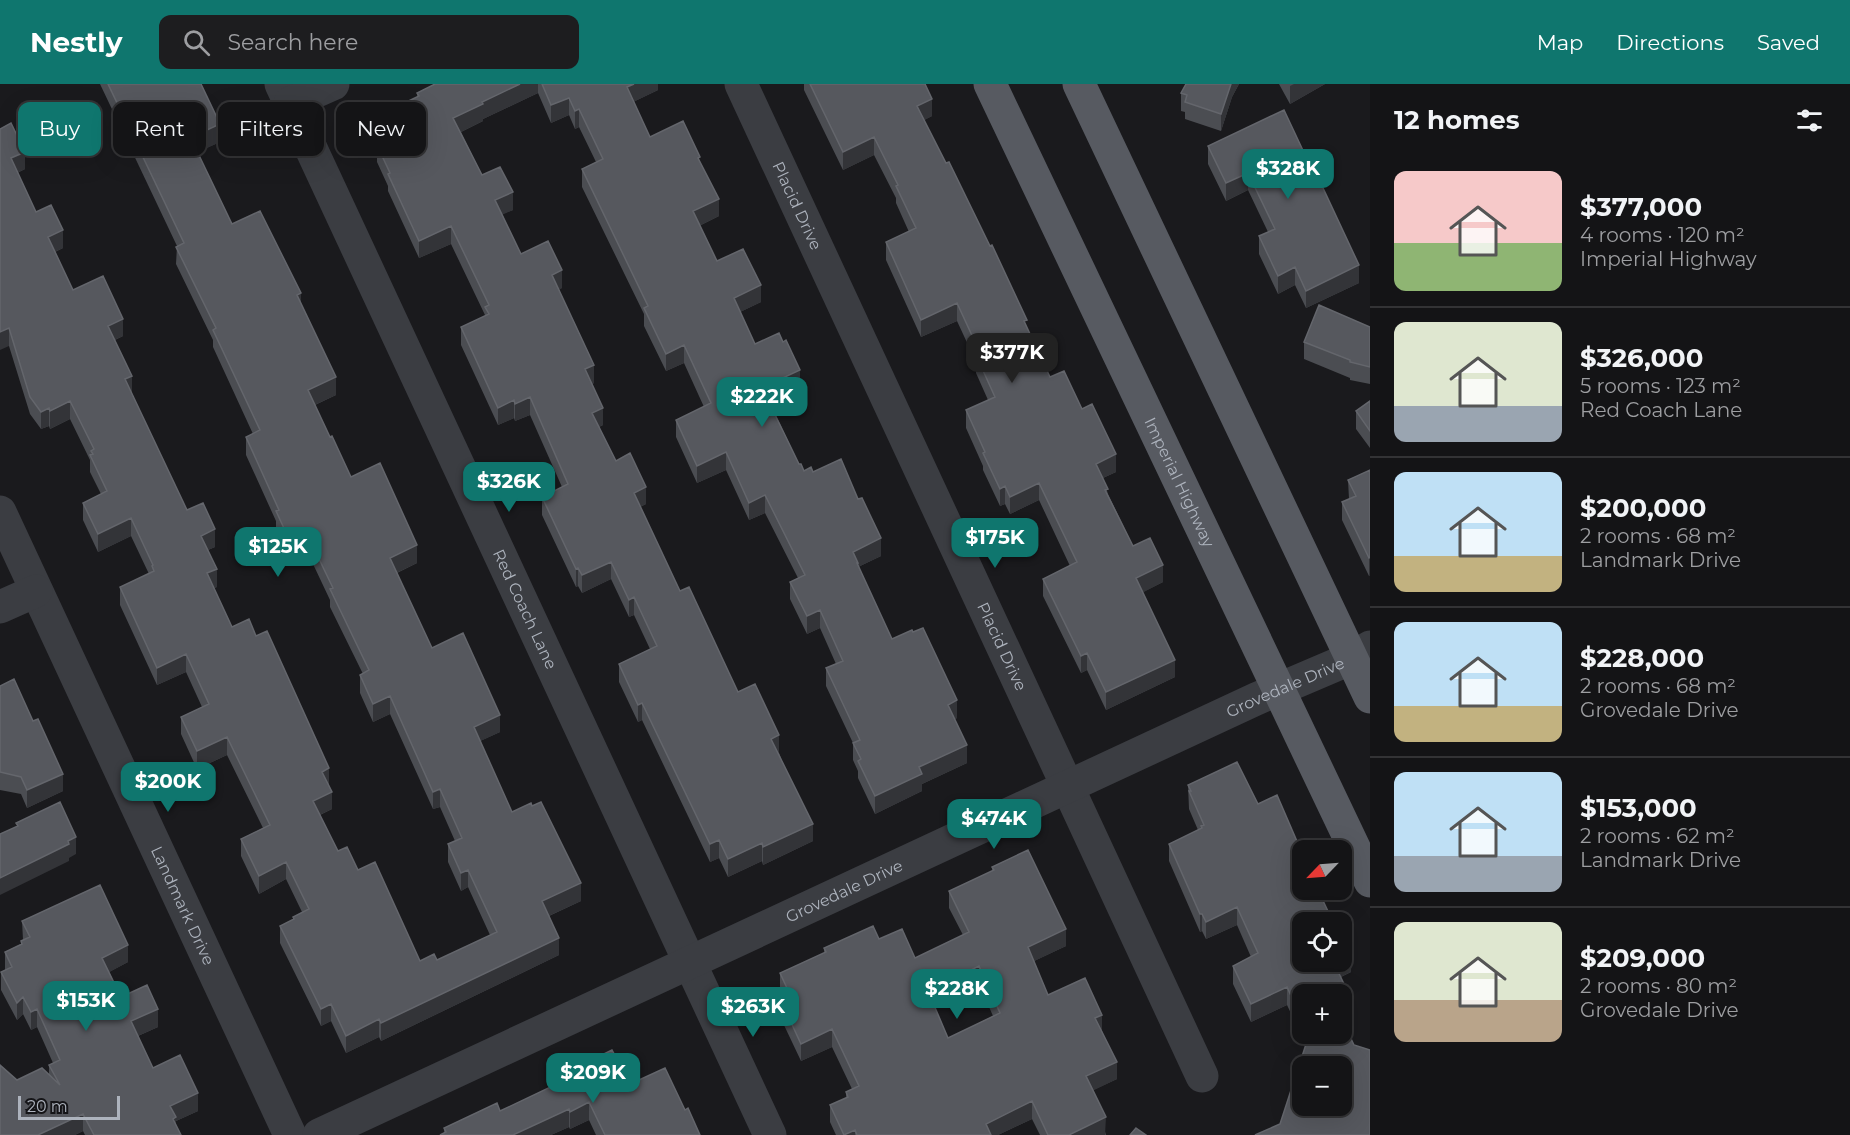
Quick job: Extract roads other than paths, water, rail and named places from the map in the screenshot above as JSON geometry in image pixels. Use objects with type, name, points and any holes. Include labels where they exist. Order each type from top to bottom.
[{"type":"main road","name":"Imperial Highway","points":[[990,84],[1370,881]]},
{"type":"main road","points":[[1079,84],[1361,653],[1370,697]]},
{"type":"street","points":[[285,94],[333,84]]},
{"type":"street","name":"Placid Drive","points":[[741,84],[1202,1076]]},
{"type":"street","name":"Red Coach Lane","points":[[285,94],[770,1135]]},
{"type":"street","name":"Landmark Drive","points":[[0,512],[290,1135]]},
{"type":"street","points":[[0,607],[36,591]]},
{"type":"street","name":"Grovedale Drive","points":[[319,1135],[1361,653]]}]
